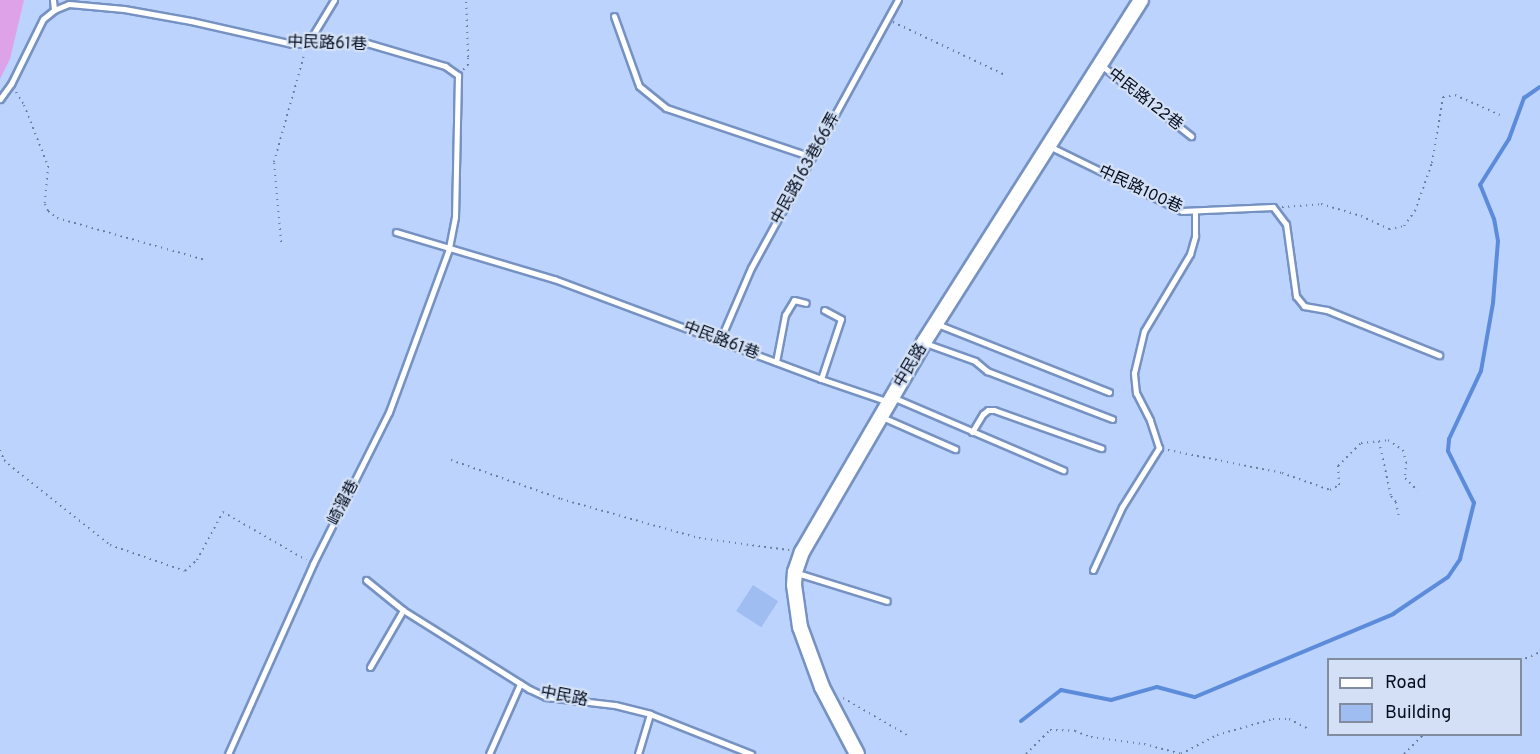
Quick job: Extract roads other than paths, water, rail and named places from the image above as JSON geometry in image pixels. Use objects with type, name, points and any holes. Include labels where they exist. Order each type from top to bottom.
[{"type":"street","name":"中民路","points":[[857,754],[808,654],[795,599],[795,572],[802,552],[924,342],[1141,0]]},
{"type":"lane","points":[[0,99],[11,84],[43,18],[54,10],[53,0]]},
{"type":"lane","points":[[308,43],[334,0]]},
{"type":"lane","name":"中民路163巷66弄","points":[[720,340],[752,268],[898,0]]},
{"type":"lane","name":"中民路61巷","points":[[54,10],[69,4],[124,9],[191,21],[274,41],[308,43],[360,41],[434,63],[458,75],[456,197],[449,249]]},
{"type":"lane","points":[[614,16],[639,86],[666,108],[812,157]]},
{"type":"lane","name":"中民路122巷","points":[[1100,64],[1191,136]]},
{"type":"lane","name":"中民路100巷","points":[[1048,146],[1182,211],[1195,213],[1240,207],[1273,207],[1286,224],[1296,296],[1304,306],[1327,310],[1439,355]]},
{"type":"lane","points":[[1093,570],[1122,507],[1159,448],[1150,420],[1136,393],[1134,373],[1144,331],[1190,254],[1195,236],[1195,213]]},
{"type":"lane","name":"中民路61巷","points":[[396,232],[554,279],[821,380],[889,402],[897,399],[1062,470]]},
{"type":"lane","name":"崎溜巷","points":[[228,754],[313,564],[389,412],[449,249]]},
{"type":"lane","points":[[776,362],[785,315],[794,300],[806,303]]},
{"type":"lane","points":[[821,380],[841,319],[824,310]]},
{"type":"lane","points":[[936,323],[1108,392]]},
{"type":"lane","points":[[924,342],[975,361],[987,371],[1112,419]]},
{"type":"lane","points":[[972,432],[983,414],[988,410],[994,410],[1101,448]]},
{"type":"lane","points":[[882,417],[955,448]]},
{"type":"lane","points":[[795,572],[887,601]]},
{"type":"lane","name":"中民路","points":[[366,580],[403,610],[520,684],[546,697],[615,705],[650,714],[752,754]]},
{"type":"lane","points":[[370,668],[403,610]]},
{"type":"lane","points":[[489,754],[520,684]]},
{"type":"lane","points":[[638,754],[650,714]]},
{"type":"lane","points":[[725,754],[729,746]]},
{"type":"waterway","points":[[1021,721],[1061,690],[1111,700],[1157,687],[1195,697],[1393,614],[1448,577],[1460,559],[1474,503],[1448,451],[1449,439],[1481,371],[1493,303],[1498,241],[1494,219],[1480,185],[1509,139],[1524,98],[1540,87]]}]
